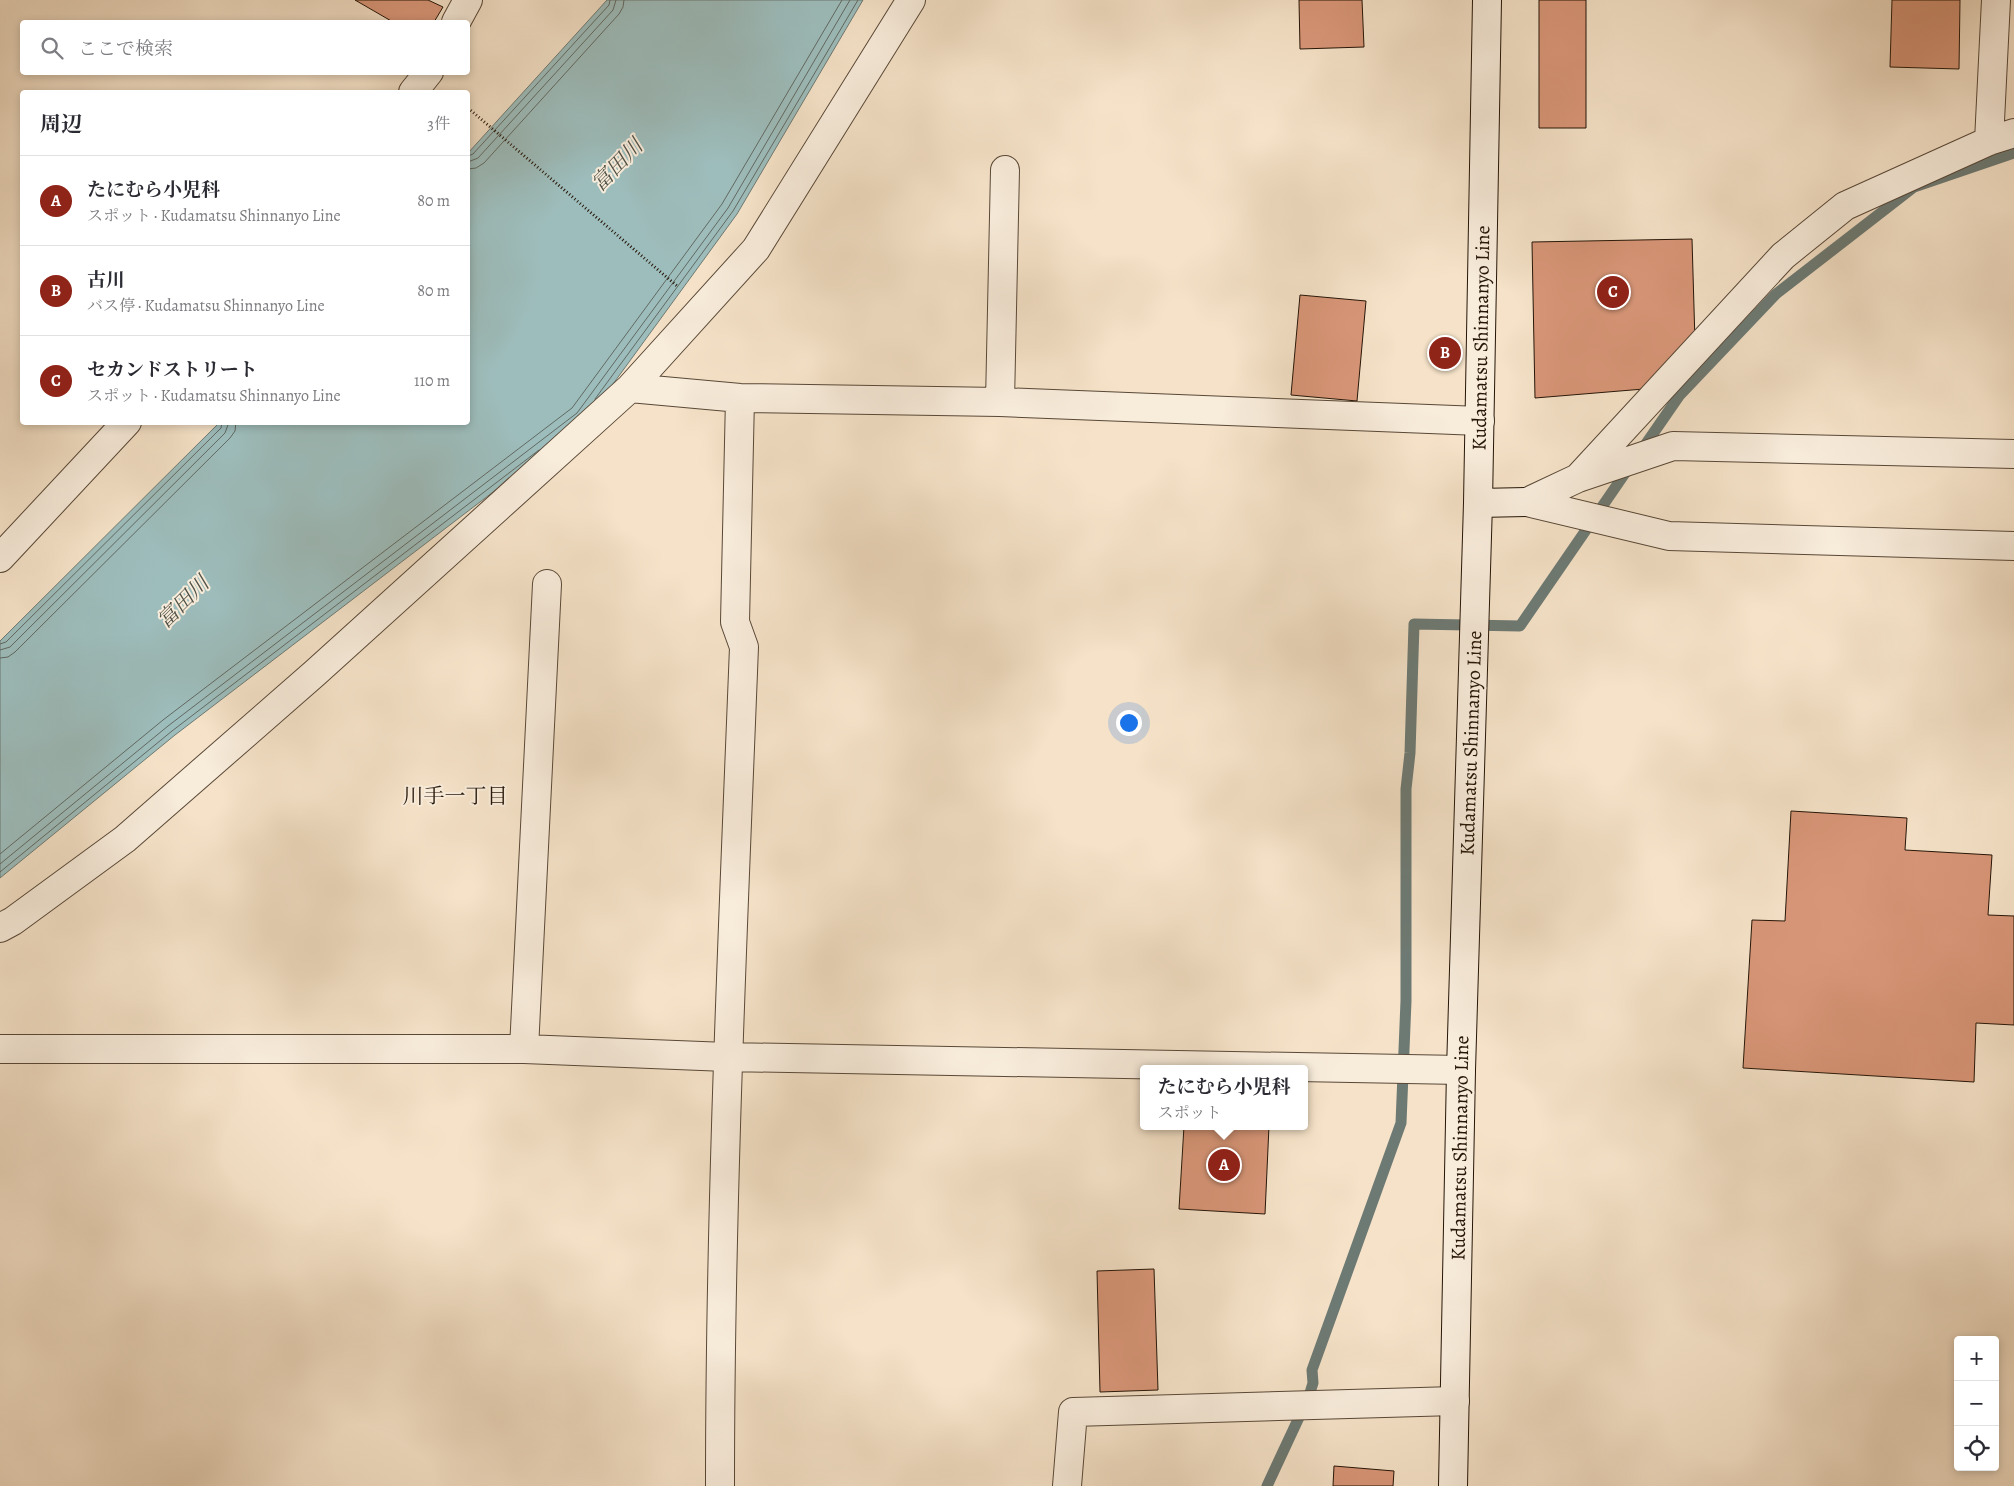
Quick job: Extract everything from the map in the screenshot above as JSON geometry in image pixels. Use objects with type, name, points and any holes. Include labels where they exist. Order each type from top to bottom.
[{"type":"street","points":[[457,20],[468,0]]},
{"type":"street","points":[[0,928],[13,921],[124,838],[316,673],[630,388],[756,249],[911,0]]},
{"type":"street","name":"Kudamatsu Shinnanyo Line","points":[[1453,1486],[1461,1070],[1480,421],[1487,0]]},
{"type":"street","points":[[1578,478],[1783,256],[1845,206],[2001,137],[1996,0]]},
{"type":"street","points":[[415,90],[427,75]]},
{"type":"street","points":[[1000,402],[1005,170]]},
{"type":"street","points":[[630,388],[740,398],[1000,402],[1480,421]]},
{"type":"street","points":[[720,1486],[720,1356],[728,1057],[744,647],[735,622],[740,398]]},
{"type":"street","points":[[0,558],[124,425]]},
{"type":"street","points":[[1527,502],[1578,478],[1672,446],[2014,454]]},
{"type":"street","points":[[1478,503],[1527,502],[1669,536],[2014,546]]},
{"type":"street","points":[[524,1049],[547,584]]},
{"type":"street","points":[[0,1049],[524,1049],[728,1057],[1179,1065]]},
{"type":"street","points":[[1308,1067],[1461,1070]]},
{"type":"street","points":[[1067,1486],[1073,1412],[1455,1401]]},
{"type":"path","points":[[470,110],[681,290]]},
{"type":"water","name":"富田川","points":[[607,0],[863,0],[737,214],[586,421],[175,735],[0,878],[0,641],[217,425],[470,425],[470,151]]},
{"type":"building","points":[[355,0],[428,0],[443,7],[435,20],[390,20]]},
{"type":"building","points":[[1299,0],[1362,0],[1364,47],[1300,49]]},
{"type":"building","points":[[1539,0],[1586,0],[1586,128],[1539,128]]},
{"type":"building","points":[[1892,0],[1960,0],[1959,69],[1890,67]]},
{"type":"building","points":[[1692,239],[1695,342],[1656,388],[1535,398],[1532,242]]},
{"type":"building","points":[[1300,295],[1366,301],[1357,401],[1291,395]]},
{"type":"building","points":[[1791,811],[1907,818],[1905,850],[1992,855],[1988,915],[2014,916],[2014,1025],[1976,1023],[1974,1082],[1743,1068],[1752,920],[1785,921]]},
{"type":"building","points":[[1184,1130],[1269,1130],[1265,1214],[1179,1209]]},
{"type":"building","points":[[1154,1269],[1158,1390],[1100,1392],[1097,1271]]},
{"type":"building","points":[[1334,1466],[1394,1471],[1393,1486],[1333,1486]]},
{"type":"waterway","points":[[1641,451],[1679,396],[1776,294],[1914,187],[2014,153]]},
{"type":"waterway","points":[[1267,1486],[1309,1396],[1313,1383],[1312,1370],[1401,1123],[1406,1001],[1406,789],[1410,753],[1414,624],[1520,626],[1630,466]]},
{"type":"place","name":"セカンドストリート","points":[[1613,292]]},
{"type":"place","name":"古川","points":[[1445,353]]},
{"type":"place","name":"たにむら小児科","points":[[1224,1165]]},
{"type":"district","name":"川手一丁目","points":[[455,796]]}]
